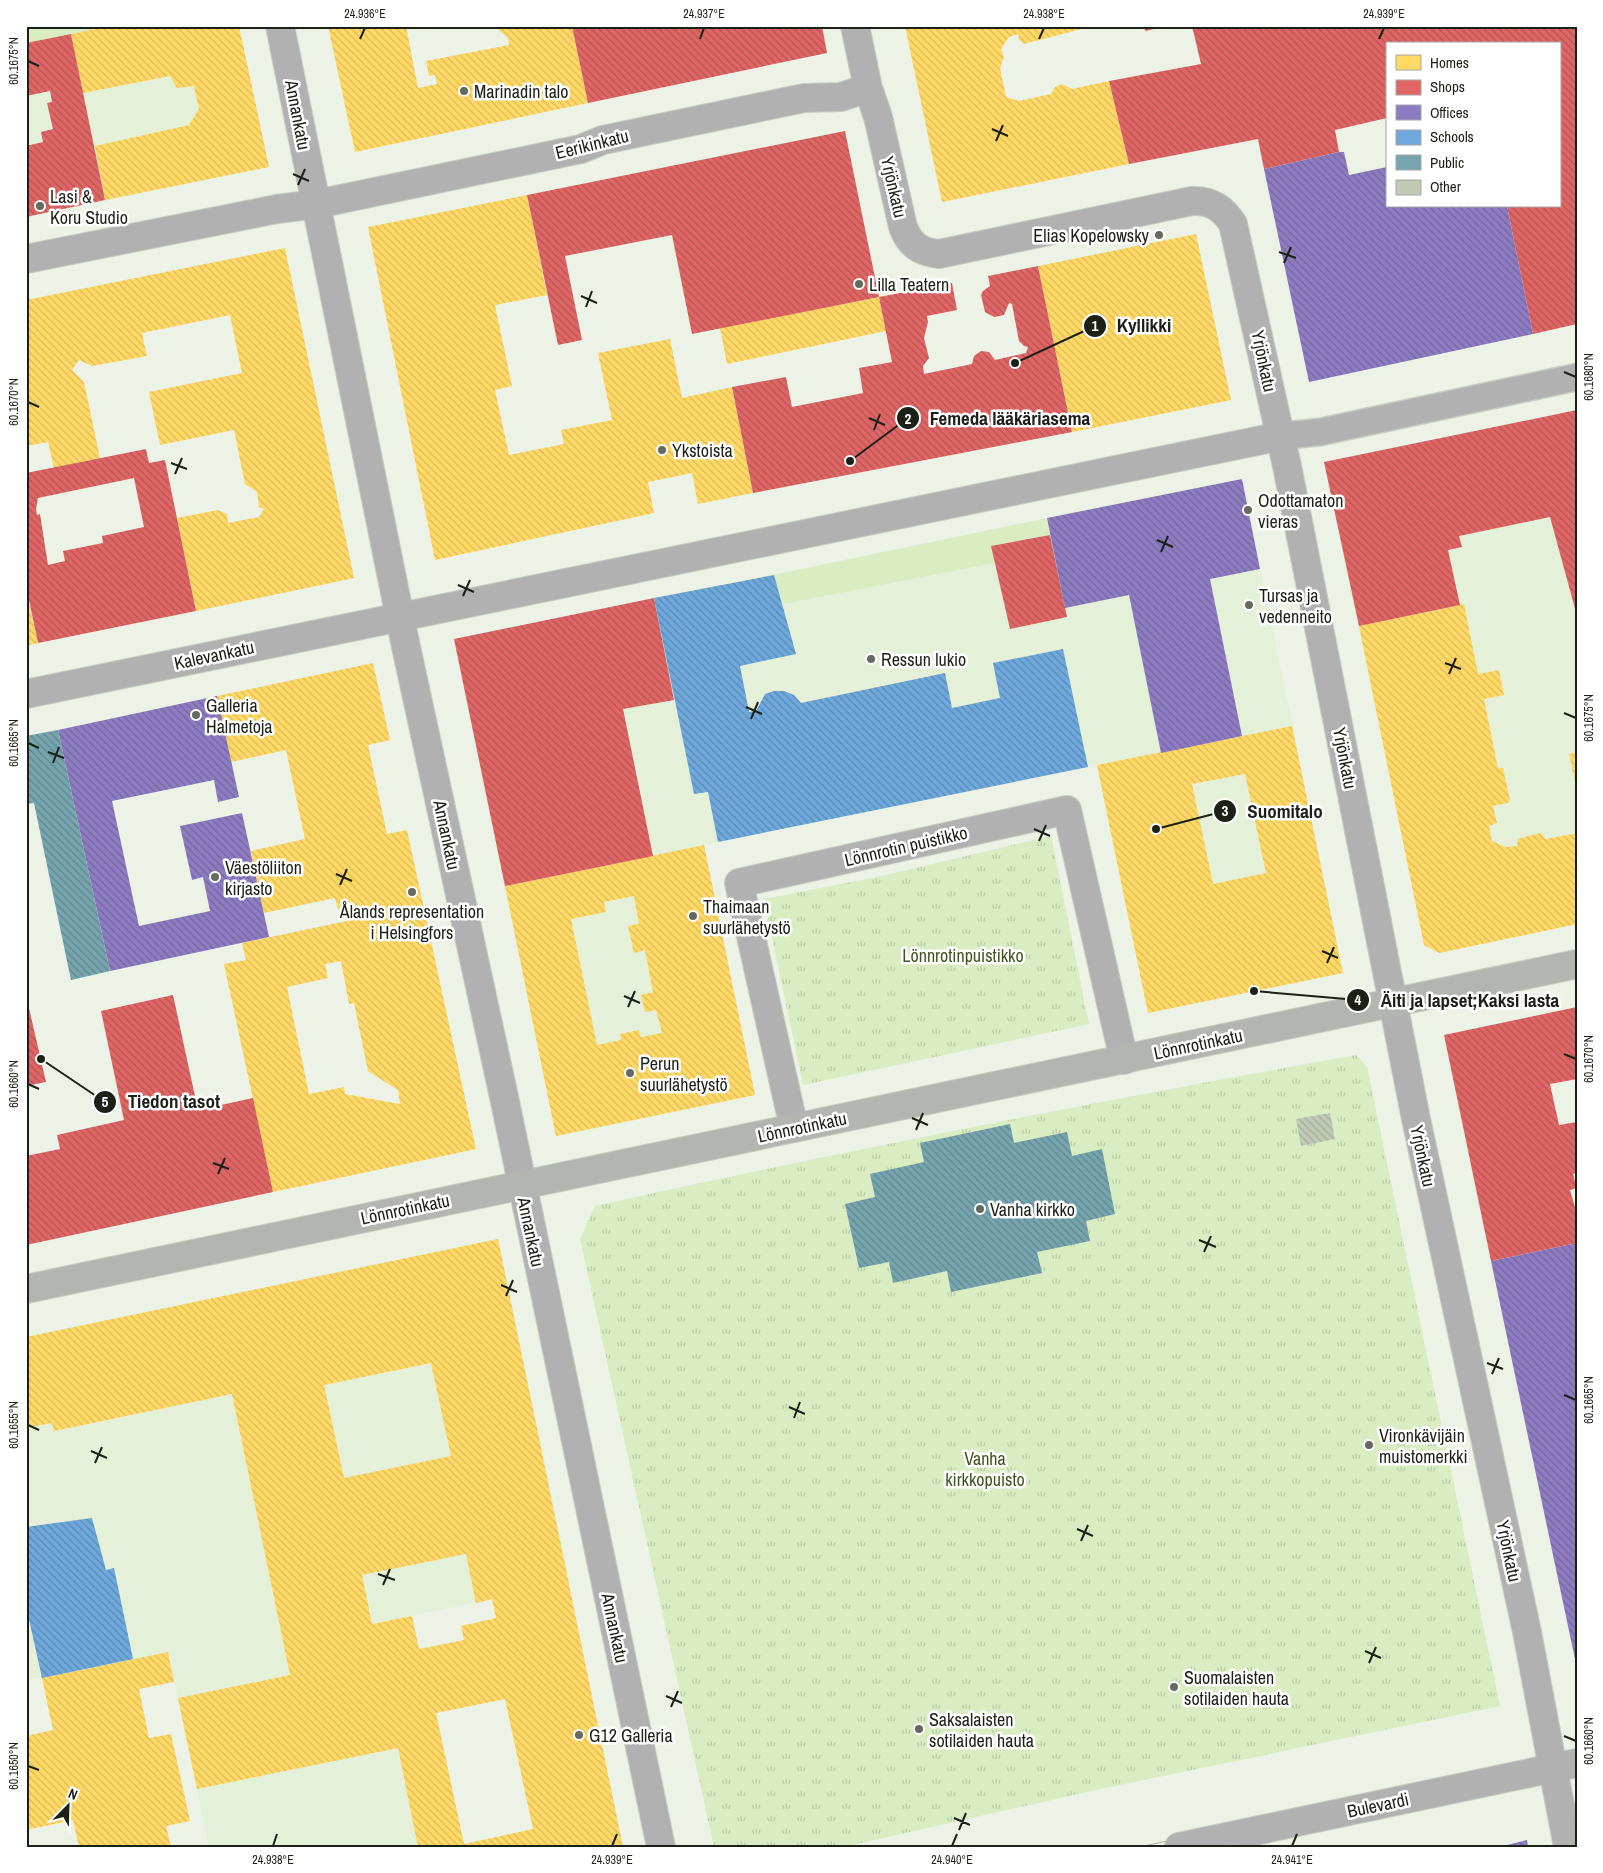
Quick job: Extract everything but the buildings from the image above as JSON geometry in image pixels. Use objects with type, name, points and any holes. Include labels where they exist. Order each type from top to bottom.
[{"type":"main road","name":"Lönnrotinkatu","points":[[26,1289],[521,1184],[1394,1004],[1577,964]]},
{"type":"street","name":"Annankatu","points":[[280,26],[401,616],[662,1847]]},
{"type":"street","name":"Yrjönkatu","points":[[855,26],[868,88],[878,117],[903,227],[907,236],[921,251],[939,254],[1192,201],[1212,203],[1224,211],[1233,224],[1281,436],[1416,1119],[1527,1632],[1565,1765],[1568,1847]]},
{"type":"street","name":"Eerikinkatu","points":[[26,259],[317,204],[581,149],[603,140],[804,98],[842,97],[868,88]]},
{"type":"street","points":[[1281,436],[1320,432],[1577,377]]},
{"type":"street","name":"Kalevankatu","points":[[26,694],[1281,436]]},
{"type":"street","name":"Lönnrotin puistikko","points":[[794,1128],[739,884],[1068,810],[1124,1060]]},
{"type":"street","name":"Bulevardi","points":[[1180,1847],[1565,1765]]},
{"type":"shaded area","points":[[109,26],[239,26],[269,167],[26,217],[26,43]]},
{"type":"shaded area","points":[[1577,410],[1577,924],[1424,941],[1324,462]]},
{"type":"shaded area","points":[[1242,479],[1343,973],[1148,1013],[1097,765],[704,845],[755,1095],[556,1136],[454,639]]},
{"type":"shaded area","points":[[498,1239],[570,1583],[372,1624],[418,1847],[209,1847],[168,1652],[26,1681],[26,1337]]},
{"type":"green space","points":[[26,26],[109,26],[26,43]]},
{"type":"green space","points":[[1047,518],[1050,535],[991,546],[994,563],[783,604],[774,575]]},
{"type":"green space","name":"Lönnrotinpuistikko","points":[[1051,836],[1089,1024],[803,1085],[764,899],[882,876]]},
{"type":"green space","name":"Vanha kirkkopuisto","points":[[1356,1055],[1367,1067],[1500,1706],[1096,1790],[843,1847],[714,1847],[580,1239],[595,1206],[784,1165],[974,1127]]},
{"type":"tram line","points":[[1139,1847],[1577,1754]]},
{"type":"tram line","points":[[1221,1847],[1577,1771]]},
{"type":"tram line","points":[[1569,1847],[1570,1820],[1577,1797]]},
{"type":"place","name":"Marinadin talo","points":[[464,91]]},
{"type":"place","name":"Lasi & Koru Studio","points":[[40,206]]},
{"type":"place","name":"Elias Kopelowsky","points":[[1159,235]]},
{"type":"place","name":"Lilla Teatern","points":[[859,284]]},
{"type":"place","name":"Kyllikki","points":[[1015,363]]},
{"type":"place","name":"Ykstoista","points":[[662,450]]},
{"type":"place","name":"Femeda lääkäriasema","points":[[850,461]]},
{"type":"place","name":"Odottamaton vieras","points":[[1248,510]]},
{"type":"place","name":"Tursas ja vedenneito","points":[[1249,605]]},
{"type":"place","name":"Ressun lukio","points":[[871,659]]},
{"type":"place","name":"Galleria Halmetoja","points":[[196,715]]},
{"type":"place","name":"Suomitalo","points":[[1156,829]]},
{"type":"place","name":"Väestöliiton kirjasto","points":[[215,877]]},
{"type":"place","name":"Ålands representation i Helsingfors","points":[[412,892]]},
{"type":"place","name":"Thaimaan suurlähetystö","points":[[693,916]]},
{"type":"place","name":"Äiti ja lapset;Kaksi lasta","points":[[1254,991]]},
{"type":"place","name":"Tiedon tasot","points":[[41,1059]]},
{"type":"place","name":"Perun suurlähetystö","points":[[630,1073]]},
{"type":"place","name":"Vanha kirkko","points":[[980,1209]]},
{"type":"place","name":"Vironkävijäin muistomerkki","points":[[1369,1445]]},
{"type":"place","name":"Suomalaisten sotilaiden hauta","points":[[1174,1687]]},
{"type":"place","name":"Saksalaisten sotilaiden hauta","points":[[919,1729]]},
{"type":"place","name":"G12 Galleria","points":[[579,1735]]}]
